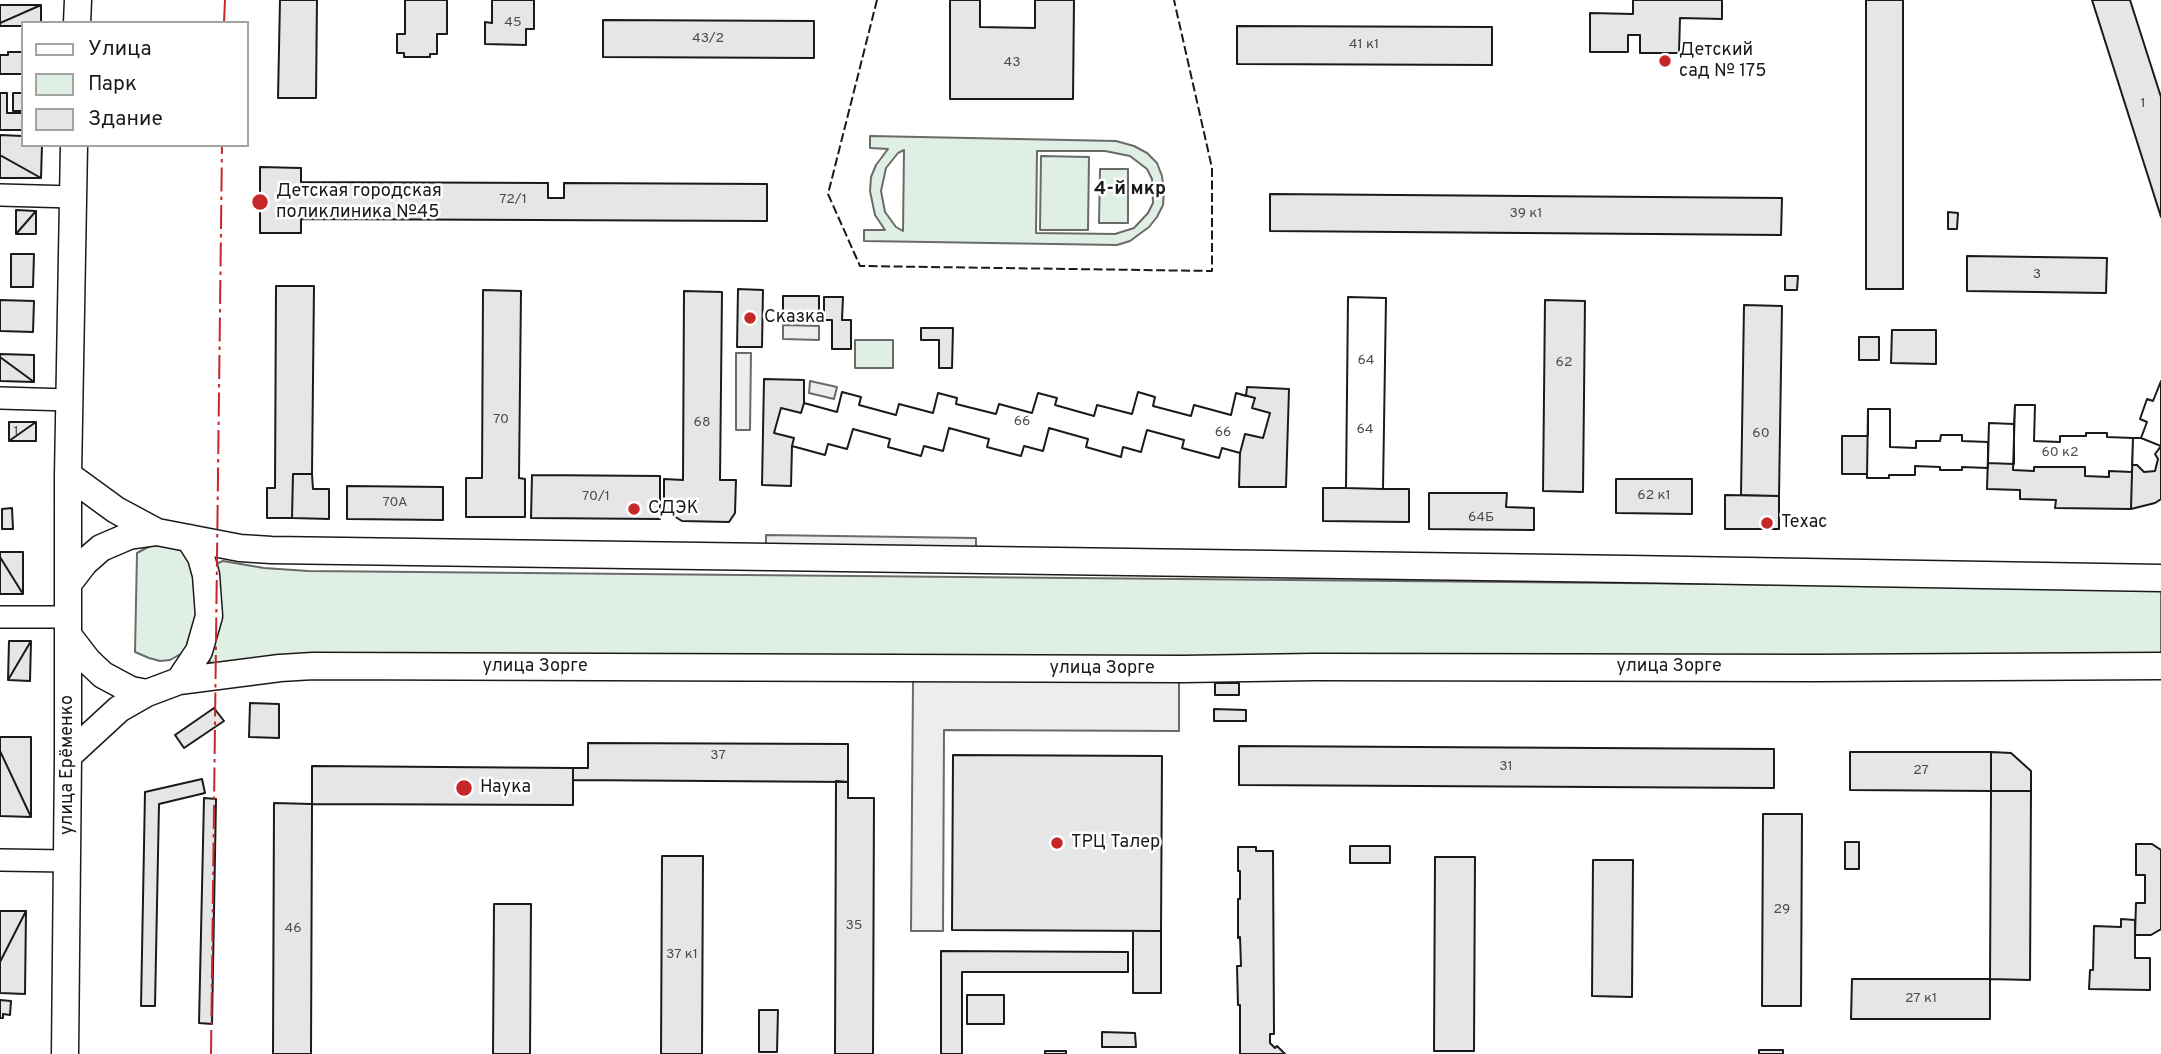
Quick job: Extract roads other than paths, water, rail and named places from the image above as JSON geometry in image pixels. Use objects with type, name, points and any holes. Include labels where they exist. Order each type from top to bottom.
[{"type":"main road","points":[[77,21],[78,0]]},
{"type":"main road","name":"улица Ерёменко","points":[[65,1054],[68,475],[75,147]]},
{"type":"main road","points":[[68,475],[116,510],[157,531],[240,548],[271,550],[2161,578]]},
{"type":"main road","points":[[68,584],[85,562],[101,548],[129,536],[157,531]]},
{"type":"main road","points":[[179,681],[199,651],[209,616],[206,575],[201,557],[189,538]]},
{"type":"main road","points":[[68,626],[88,661],[103,675],[131,690],[147,693]]},
{"type":"main road","name":"улица Зорге","points":[[68,756],[119,709],[147,693],[179,681],[313,666],[1183,669],[2161,666]]},
{"type":"street","points":[[0,195],[73,197]]},
{"type":"street","points":[[0,398],[69,400]]},
{"type":"street","points":[[0,617],[68,626]]},
{"type":"street","points":[[0,860],[67,861]]},
{"type":"place","name":"Детский сад № 175","points":[[1665,61]]},
{"type":"place","name":"Детская городская поликлиника №45","points":[[260,202]]},
{"type":"place","name":"Сказка","points":[[750,318]]},
{"type":"place","name":"СДЭК","points":[[634,509]]},
{"type":"place","name":"Техас","points":[[1767,523]]},
{"type":"place","name":"Наука","points":[[464,788]]},
{"type":"place","name":"ТРЦ Талер","points":[[1057,843]]},
{"type":"district","name":"4-й мкр","points":[[1130,190]]}]
